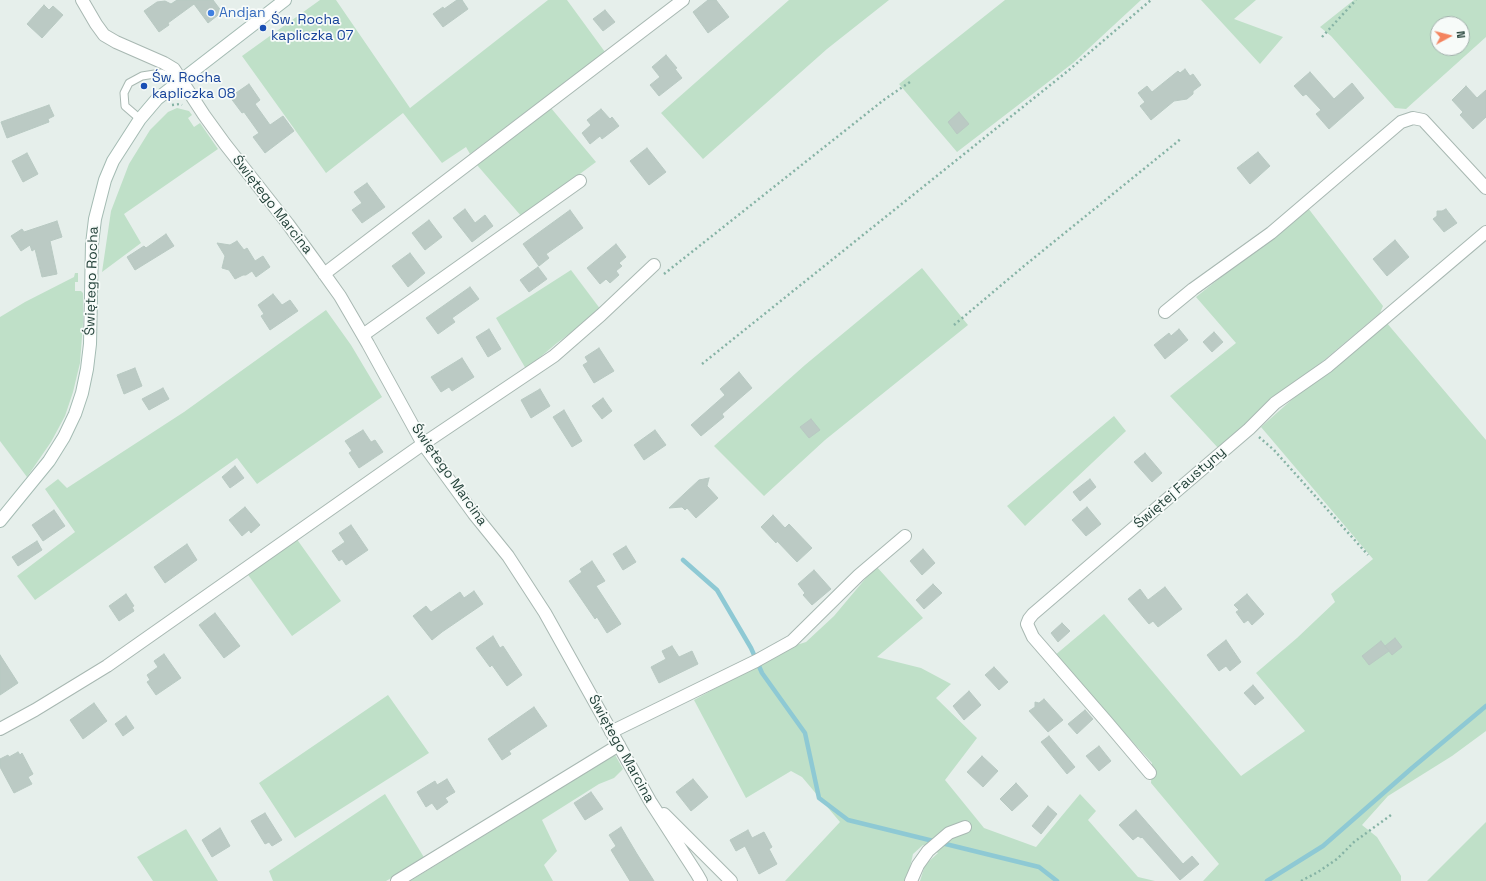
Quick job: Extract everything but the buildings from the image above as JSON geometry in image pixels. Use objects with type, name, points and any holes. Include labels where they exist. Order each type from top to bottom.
[{"type":"street","name":"Świętego Marcina","points":[[82,0],[96,24],[104,34],[116,42],[164,63],[174,69],[221,138],[288,224],[340,296],[423,444],[452,485],[523,577],[545,613],[650,801],[701,881]]},
{"type":"street","name":"Świętego Rocha","points":[[0,521],[49,461],[64,437],[75,414],[82,393],[90,344],[92,244],[95,219],[105,180],[113,161],[140,119],[157,100],[181,79],[286,0]]},
{"type":"street","points":[[324,274],[683,0]]},
{"type":"street","points":[[1165,312],[1193,289],[1271,232],[1401,122],[1413,118],[1423,120],[1486,188]]},
{"type":"street","points":[[363,335],[580,181]]},
{"type":"street","name":"Świętej Faustyny","points":[[1150,773],[1033,637],[1027,624],[1029,618],[1249,429],[1275,403],[1328,366],[1486,232]]},
{"type":"street","points":[[0,729],[35,710],[107,666],[423,444],[554,356],[601,315],[654,265]]},
{"type":"street","points":[[611,732],[756,661],[792,640],[859,575],[905,536]]},
{"type":"street","points":[[397,881],[619,746]]},
{"type":"street","points":[[650,801],[731,881]]},
{"type":"street","points":[[911,881],[918,865],[928,851],[949,833],[965,826]]},
{"type":"lane","points":[[140,119],[125,106],[124,93],[129,83],[142,76],[161,73],[181,79]]},
{"type":"path","points":[[702,364],[1069,70],[1151,0]]},
{"type":"path","points":[[1322,37],[1356,0]]},
{"type":"path","points":[[664,274],[885,99],[910,82]]},
{"type":"path","points":[[954,325],[1024,266],[1182,138]]},
{"type":"path","points":[[1249,429],[1274,450],[1368,555]]},
{"type":"path","points":[[1301,881],[1337,859],[1354,842],[1391,815]]},
{"type":"green space","points":[[320,0],[336,0],[410,108],[548,0],[567,0],[605,52],[470,154],[466,147],[442,163],[403,113],[326,173],[242,56]]},
{"type":"green space","points":[[789,0],[889,0],[827,49],[703,159],[661,113]]},
{"type":"green space","points":[[1005,0],[1141,0],[1073,63],[957,152],[899,84]]},
{"type":"green space","points":[[1201,0],[1256,0],[1234,19],[1283,37],[1260,64]]},
{"type":"green space","points":[[1354,0],[1486,0],[1486,37],[1470,51],[1470,16],[1430,16],[1430,56],[1465,56],[1406,109],[1395,108],[1331,36],[1320,27]]},
{"type":"green space","points":[[177,108],[189,111],[192,115],[188,118],[194,127],[200,123],[218,149],[124,214],[141,243],[102,272],[111,211],[129,164],[150,130],[168,112]]},
{"type":"green space","points":[[551,108],[596,162],[522,217],[477,165]]},
{"type":"green space","points":[[1308,208],[1383,306],[1380,313],[1219,449],[1170,396],[1236,343],[1196,297]]},
{"type":"green space","points":[[922,268],[968,325],[825,440],[764,496],[714,446],[805,365]]},
{"type":"green space","points":[[571,270],[601,310],[557,343],[526,369],[496,318]]},
{"type":"green space","points":[[75,273],[78,273],[78,282],[75,282],[75,291],[81,291],[83,293],[83,323],[80,363],[65,416],[51,442],[27,477],[0,441],[0,317],[25,302],[74,277]]},
{"type":"green space","points":[[326,310],[351,345],[382,397],[257,484],[237,458],[35,600],[17,576],[75,532],[45,489],[58,479],[67,488],[184,412]]},
{"type":"green space","points":[[1386,322],[1486,440],[1486,731],[1452,756],[1388,796],[1362,825],[1377,837],[1401,876],[1401,881],[1203,881],[1219,864],[1151,783],[1152,763],[1054,656],[1104,614],[1241,776],[1305,731],[1256,673],[1297,638],[1335,602],[1331,594],[1373,559],[1261,427],[1297,395],[1358,347]]},
{"type":"green space","points":[[1114,416],[1126,431],[1025,526],[1007,506]]},
{"type":"green space","points":[[296,538],[341,601],[292,636],[246,572]]},
{"type":"green space","points":[[876,566],[923,618],[877,657],[921,668],[951,684],[936,698],[977,738],[945,780],[984,828],[1036,847],[1080,794],[1096,811],[1088,820],[1138,877],[1155,881],[920,881],[925,865],[938,853],[923,845],[913,854],[907,881],[785,881],[840,822],[802,777],[791,771],[746,798],[694,700],[790,647],[806,642],[834,616]]},
{"type":"green space","points":[[388,695],[429,753],[295,838],[259,783]]},
{"type":"green space","points":[[614,753],[623,769],[614,778],[599,784],[542,820],[557,851],[544,865],[553,881],[410,881],[514,817]]},
{"type":"green space","points":[[385,794],[425,859],[386,881],[273,881],[269,871]]},
{"type":"green space","points":[[1486,822],[1486,881],[1427,881]]},
{"type":"green space","points":[[186,829],[218,881],[153,881],[137,857]]},
{"type":"waterway","points":[[683,560],[717,590],[751,648],[762,673],[805,733],[819,798],[848,820],[1039,867],[1057,881]]},
{"type":"waterway","points":[[1267,881],[1323,846],[1486,706]]},
{"type":"place","name":"Andjan","points":[[211,13]]},
{"type":"place","name":"Św. Rocha kapliczka 07","points":[[263,28]]},
{"type":"place","name":"Św. Rocha kapliczka 08","points":[[144,86]]}]
